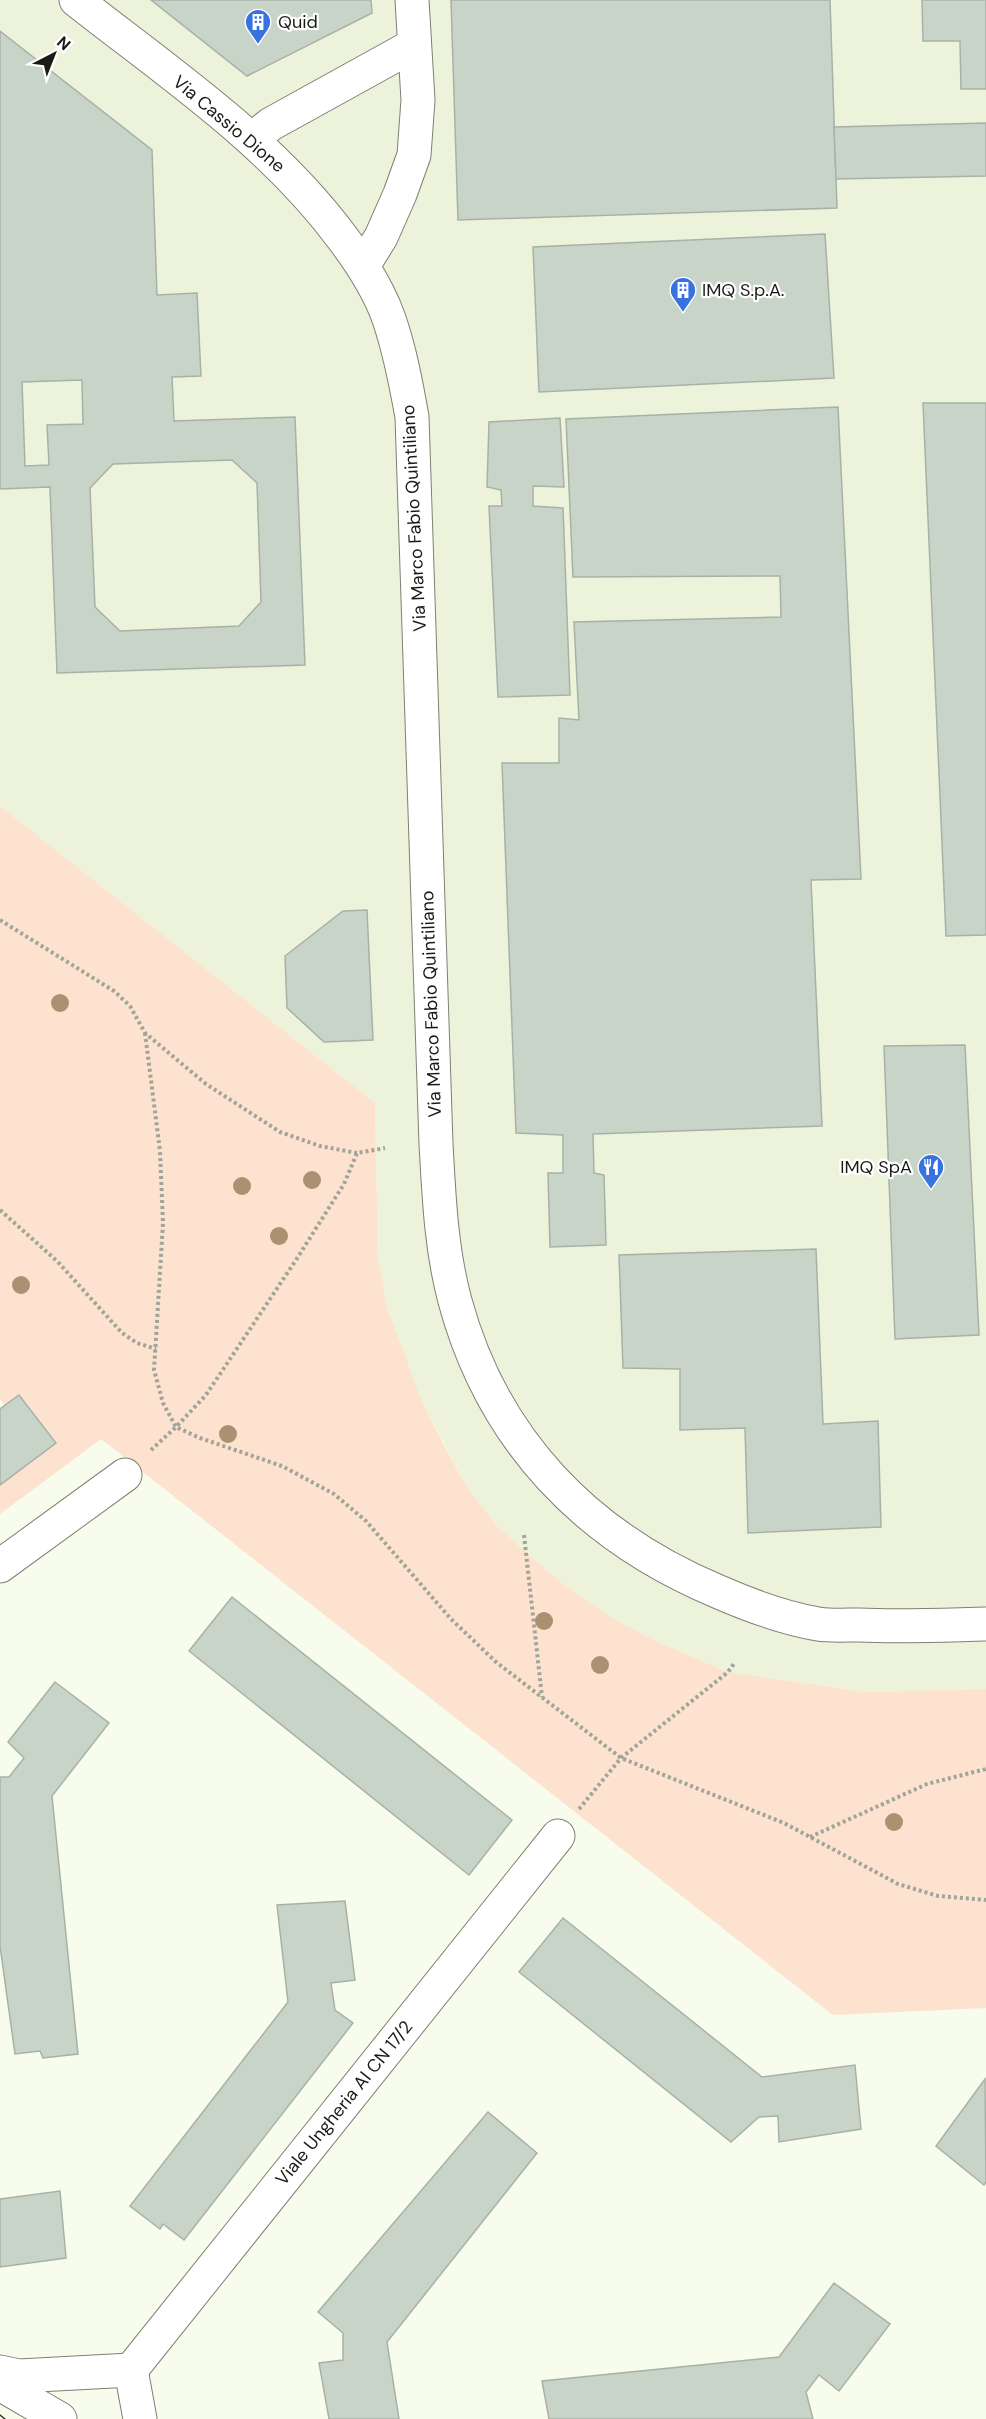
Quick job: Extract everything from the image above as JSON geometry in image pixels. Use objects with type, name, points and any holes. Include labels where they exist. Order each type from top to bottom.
[{"type":"street","name":"Via Cassio Dione","points":[[76,0],[252,139],[291,176],[329,219],[363,266]]},
{"type":"street","points":[[363,266],[386,227],[414,155],[418,100],[412,0]]},
{"type":"street","points":[[252,139],[271,124],[414,45]]},
{"type":"street","name":"Via Marco Fabio Quintiliano","points":[[363,266],[388,317],[405,373],[412,417],[436,1144],[442,1242],[455,1301],[474,1359],[502,1414],[543,1470],[584,1512],[641,1554],[695,1582],[757,1608],[819,1624],[889,1626],[986,1624]]},
{"type":"street","points":[[0,1566],[125,1475]]},
{"type":"street","name":"Viale Ungheria Al CN 17/2","points":[[131,2370],[558,1836]]},
{"type":"street","points":[[0,2372],[19,2376],[131,2370],[140,2419]]},
{"type":"street","points":[[0,2384],[60,2419]]},
{"type":"path","points":[[0,920],[114,991],[130,1006],[145,1033],[206,1084],[280,1132],[320,1146],[357,1153],[385,1148]]},
{"type":"path","points":[[145,1033],[160,1151],[163,1223],[154,1370],[164,1403],[176,1427],[200,1438],[282,1466],[334,1494],[366,1521],[451,1619],[496,1662],[621,1758],[784,1823],[898,1884],[938,1896],[986,1900]]},
{"type":"path","points":[[125,1475],[206,1395],[344,1184],[357,1153]]},
{"type":"path","points":[[0,1210],[58,1262],[122,1333],[137,1343],[156,1349]]},
{"type":"path","points":[[524,1535],[542,1697]]},
{"type":"path","points":[[558,1836],[621,1758],[728,1672],[735,1662]]},
{"type":"path","points":[[809,1837],[927,1784],[986,1769]]},
{"type":"shaded area","points":[[0,0],[986,0],[986,1689],[866,1692],[728,1672],[658,1642],[612,1618],[566,1586],[531,1557],[498,1527],[467,1487],[420,1397],[388,1310],[378,1259],[375,1103],[0,806]]},
{"type":"shaded area","points":[[0,806],[375,1103],[378,1259],[388,1310],[420,1397],[467,1487],[498,1527],[531,1557],[566,1586],[612,1618],[658,1642],[728,1672],[866,1692],[986,1689],[986,2008],[833,2015],[101,1439],[0,1514],[0,1485],[56,1443],[20,1395],[5,1406],[0,1399]]},
{"type":"building","name":"Quid","points":[[151,0],[371,0],[372,13],[247,76]]},
{"type":"building","points":[[451,0],[830,0],[837,208],[458,220]]},
{"type":"building","points":[[922,0],[986,0],[986,89],[961,89],[960,41],[923,41]]},
{"type":"building","points":[[0,31],[152,150],[157,295],[197,293],[201,376],[172,377],[174,421],[295,417],[305,665],[57,673],[50,487],[0,489]],"holes":[[[82,380],[83,424],[47,425],[49,465],[25,466],[22,382]],[[232,460],[257,483],[261,602],[239,626],[120,631],[95,607],[90,488],[113,464]]]},
{"type":"building","points":[[986,123],[986,176],[836,179],[834,127]]},
{"type":"building","name":"IMQ S.p.A.","points":[[825,234],[834,378],[539,392],[533,247]]},
{"type":"building","points":[[923,403],[986,403],[986,935],[946,936]]},
{"type":"building","name":"IMQ SpA","points":[[838,407],[861,879],[811,880],[822,1126],[593,1134],[594,1173],[604,1175],[606,1245],[550,1247],[548,1173],[563,1173],[563,1135],[516,1133],[502,763],[559,763],[559,718],[579,720],[574,622],[781,617],[780,576],[573,577],[566,419]]},
{"type":"building","points":[[560,418],[564,487],[533,486],[533,506],[563,508],[570,695],[498,697],[489,506],[502,506],[501,490],[487,487],[489,422]]},
{"type":"building","points":[[367,910],[373,1040],[324,1042],[287,1008],[285,956],[343,911]]},
{"type":"building","name":"IMQ SpA","points":[[965,1045],[979,1335],[895,1339],[884,1046]]},
{"type":"building","points":[[816,1249],[823,1424],[878,1421],[881,1527],[748,1533],[745,1428],[680,1430],[680,1369],[623,1368],[619,1255]]},
{"type":"building","points":[[19,1395],[56,1443],[0,1485],[0,1409]]},
{"type":"building","points":[[232,1597],[512,1820],[469,1875],[189,1651]]},
{"type":"building","points":[[55,1682],[109,1723],[52,1796],[78,2054],[43,2058],[40,2051],[15,2054],[0,1946],[0,1777],[9,1777],[24,1758],[8,1742]]},
{"type":"building","points":[[345,1901],[355,1980],[331,1983],[335,2010],[353,2023],[184,2240],[163,2224],[160,2229],[130,2206],[288,2002],[277,1905]]},
{"type":"building","points":[[563,1918],[762,2077],[855,2065],[861,2129],[779,2142],[778,2116],[759,2117],[731,2142],[519,1972]]},
{"type":"building","points":[[985,2079],[986,2182],[984,2185],[936,2146]]},
{"type":"building","points":[[488,2112],[537,2153],[387,2342],[399,2419],[329,2419],[319,2363],[343,2360],[343,2333],[318,2312]]},
{"type":"building","points":[[60,2191],[66,2258],[0,2267],[0,2199]]},
{"type":"building","points":[[834,2283],[890,2324],[839,2391],[819,2375],[806,2392],[813,2419],[549,2419],[542,2381],[779,2357]]},
{"type":"tram line","points":[[0,2415],[5,2419]]},
{"type":"place","name":"Quid","points":[[258,45]]},
{"type":"place","name":"IMQ S.p.A.","points":[[683,313]]},
{"type":"place","name":"IMQ SpA","points":[[931,1190]]}]
